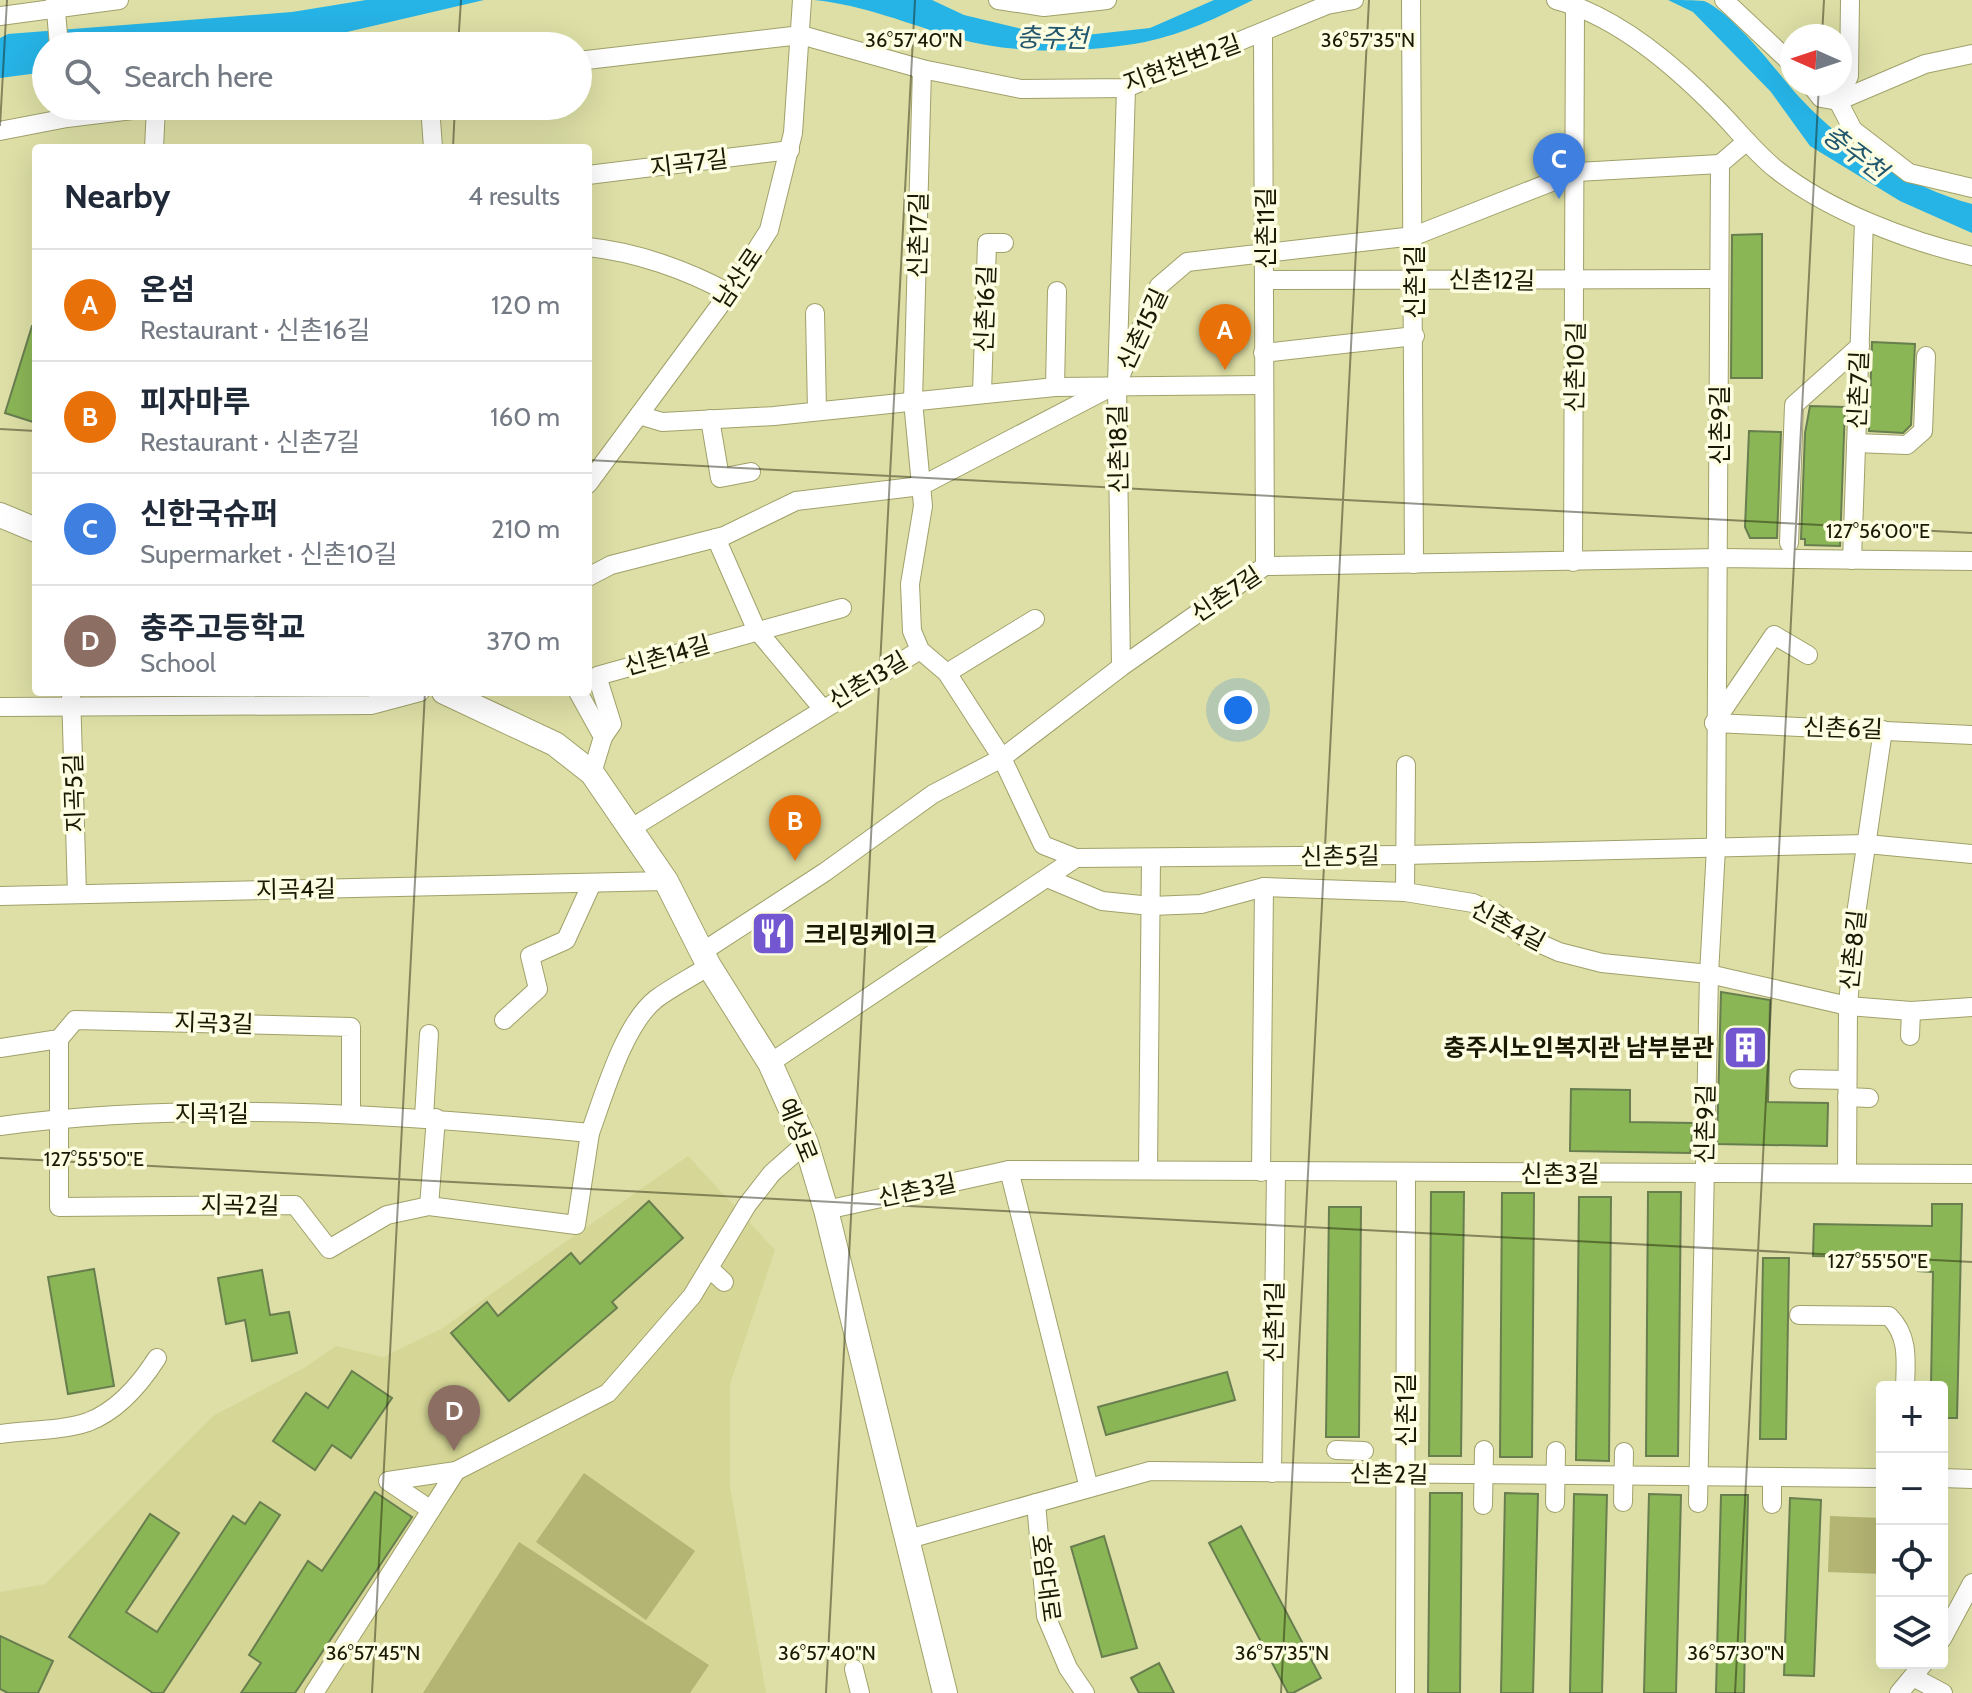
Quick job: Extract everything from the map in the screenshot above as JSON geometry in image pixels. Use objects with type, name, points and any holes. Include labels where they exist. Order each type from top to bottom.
[{"type":"main road","points":[[0,515],[32,528]]},
{"type":"main road","name":"예성로","points":[[453,696],[555,744],[592,773],[666,881],[706,959],[770,1063],[806,1143],[826,1210],[945,1693]]},
{"type":"street","points":[[0,16],[55,4],[119,0]]},
{"type":"street","name":"남산로","points":[[592,479],[729,293],[769,230],[790,150],[802,0]]},
{"type":"street","points":[[998,0],[1044,7],[1107,0]]},
{"type":"street","name":"지현천변2길","points":[[592,59],[801,35],[922,69],[1021,89],[1126,88],[1327,5],[1354,0]]},
{"type":"street","name":"신촌1길","points":[[1411,0],[1415,280],[1414,564]]},
{"type":"street","points":[[1556,0],[1575,5],[1612,25],[1676,68],[1777,170],[1864,221],[1934,247],[1972,256]]},
{"type":"street","points":[[1724,0],[1780,53]]},
{"type":"street","points":[[1838,101],[1849,76],[1850,0]]},
{"type":"street","points":[[55,4],[58,32]]},
{"type":"street","name":"신촌10길","points":[[1573,562],[1577,172],[1575,5]]},
{"type":"street","name":"신촌11길","points":[[1263,34],[1265,566]]},
{"type":"street","points":[[1819,96],[1838,101],[1925,64],[1972,54]]},
{"type":"street","name":"신촌17길","points":[[920,650],[912,631],[910,584],[923,506],[913,401],[922,69]]},
{"type":"street","name":"신촌18길","points":[[1121,667],[1117,384],[1126,88]]},
{"type":"street","points":[[1838,101],[1853,130],[1909,173],[1972,188]]},
{"type":"street","points":[[0,131],[38,120]]},
{"type":"street","points":[[154,144],[155,120]]},
{"type":"street","points":[[431,120],[433,144]]},
{"type":"street","points":[[1720,164],[1747,141]]},
{"type":"street","name":"지곡7길","points":[[592,175],[790,150]]},
{"type":"street","name":"신촌15길","points":[[592,575],[611,565],[716,538],[796,501],[921,486],[1117,384],[1159,286],[1187,262],[1414,236],[1577,172],[1720,164]]},
{"type":"street","name":"신촌9길","points":[[1698,1503],[1709,974],[1716,848],[1714,723],[1720,558],[1720,164]]},
{"type":"street","name":"신촌7길","points":[[1852,560],[1864,221]]},
{"type":"street","name":"신촌16길","points":[[982,393],[987,243],[1004,243]]},
{"type":"street","points":[[592,247],[609,249],[698,276],[729,293]]},
{"type":"street","name":"신촌12길","points":[[1265,280],[1719,279]]},
{"type":"street","points":[[1055,387],[1057,291]]},
{"type":"street","points":[[815,313],[817,411]]},
{"type":"street","points":[[1263,353],[1415,336]]},
{"type":"street","points":[[1789,543],[1794,405],[1860,346]]},
{"type":"street","points":[[1856,443],[1907,445],[1923,431],[1926,356]]},
{"type":"street","points":[[639,415],[662,422],[817,411],[1055,387],[1117,384],[1263,385]]},
{"type":"street","points":[[710,419],[720,478],[751,472]]},
{"type":"street","points":[[716,538],[756,629],[822,708]]},
{"type":"street","name":"신촌7길","points":[[706,959],[933,794],[1002,758],[1121,667],[1265,566],[1720,558],[1972,561]]},
{"type":"street","name":"신촌14길","points":[[603,737],[612,724],[597,676],[756,629],[842,608]]},
{"type":"street","points":[[947,673],[1035,619]]},
{"type":"street","points":[[1714,723],[1774,635],[1808,655]]},
{"type":"street","name":"신촌13길","points":[[630,829],[920,650],[947,673],[1002,758],[1043,845],[1076,858]]},
{"type":"street","points":[[0,707],[71,701],[371,705],[405,696]]},
{"type":"street","points":[[580,696],[603,737],[592,773]]},
{"type":"street","name":"지곡5길","points":[[71,701],[77,894]]},
{"type":"street","name":"신촌6길","points":[[1714,723],[1972,735]]},
{"type":"street","name":"신촌8길","points":[[1847,1172],[1848,1006],[1855,921],[1883,730]]},
{"type":"street","points":[[1405,892],[1406,765]]},
{"type":"street","name":"신촌5길","points":[[1076,858],[1405,855],[1867,844],[1972,854]]},
{"type":"street","points":[[770,1063],[1076,858]]},
{"type":"street","points":[[1148,1169],[1151,859]]},
{"type":"street","name":"신촌4길","points":[[1047,878],[1102,901],[1151,906],[1201,904],[1264,887],[1405,892],[1473,903],[1495,913],[1523,936],[1559,952],[1602,963],[1709,974],[1848,1006],[1911,1011],[1972,1007]]},
{"type":"street","name":"지곡4길","points":[[0,896],[666,881]]},
{"type":"street","points":[[504,1020],[538,989],[530,956],[566,940],[592,883]]},
{"type":"street","name":"신촌11길","points":[[1264,887],[1272,1473]]},
{"type":"street","points":[[590,1133],[612,1072],[632,1032],[653,1001],[706,959]]},
{"type":"street","points":[[1910,1036],[1911,1011]]},
{"type":"street","name":"지곡3길","points":[[0,1048],[59,1039],[75,1020],[351,1027],[351,1113]]},
{"type":"street","points":[[429,1034],[429,1206]]},
{"type":"street","points":[[59,1039],[61,1118]]},
{"type":"street","points":[[1799,1079],[1847,1088],[1869,1098]]},
{"type":"street","name":"지곡1길","points":[[0,1126],[61,1118],[236,1120],[351,1113],[430,1117],[590,1133]]},
{"type":"street","name":"지곡2길","points":[[61,1118],[59,1207],[295,1205],[329,1249],[387,1215],[429,1206],[576,1225],[590,1133]]},
{"type":"street","points":[[431,1510],[388,1481],[456,1471],[608,1393],[665,1329],[709,1268],[747,1205],[772,1173],[806,1143]]},
{"type":"street","points":[[1009,1170],[1089,1488]]},
{"type":"street","name":"신촌3길","points":[[826,1210],[1009,1170],[1269,1172],[1297,1181],[1406,1174],[1972,1174]]},
{"type":"street","name":"신촌1길","points":[[1405,1693],[1406,1174]]},
{"type":"street","points":[[709,1268],[724,1282]]},
{"type":"street","points":[[1799,1315],[1889,1316],[1897,1325],[1906,1351],[1905,1381]]},
{"type":"street","points":[[0,1434],[88,1422],[121,1400],[142,1381],[157,1358]]},
{"type":"street","points":[[1336,1450],[1364,1451]]},
{"type":"street","points":[[1483,1505],[1484,1450]]},
{"type":"street","points":[[1555,1503],[1556,1451]]},
{"type":"street","points":[[1623,1502],[1624,1452]]},
{"type":"street","points":[[314,1693],[456,1471]]},
{"type":"street","name":"신촌2길","points":[[905,1540],[1150,1471],[1624,1478],[1876,1478]]},
{"type":"street","points":[[1772,1478],[1772,1504]]},
{"type":"street","points":[[1948,1478],[1972,1479]]},
{"type":"street","name":"호암대로","points":[[1036,1503],[1046,1616],[1068,1668],[1085,1693]]},
{"type":"street","points":[[1948,1628],[1972,1583]]},
{"type":"street","points":[[854,1669],[860,1693]]},
{"type":"street","points":[[1899,1693],[1918,1670],[1943,1693]]},
{"type":"shaded area","points":[[688,1156],[775,1250],[730,1384],[730,1487],[766,1693],[0,1693],[0,1592],[45,1584],[213,1416],[304,1368],[336,1346],[383,1357],[441,1329]]},
{"type":"shaded area","points":[[584,1473],[695,1551],[646,1620],[536,1542]]},
{"type":"shaded area","points":[[1830,1516],[1876,1518],[1876,1574],[1828,1572]]},
{"type":"shaded area","points":[[519,1542],[709,1665],[690,1693],[423,1693]]},
{"type":"water","points":[[366,0],[484,0],[347,32],[34,32],[292,12]]},
{"type":"water","name":"충주천","points":[[814,0],[932,0],[964,15],[1059,38],[1150,28],[1214,0],[1253,0],[1159,39],[1074,50],[1025,50],[978,44],[868,11]]},
{"type":"water","name":"충주천","points":[[1668,0],[1704,1],[1716,8],[1742,31],[1780,75],[1780,96],[1799,96],[1839,134],[1881,164],[1926,188],[1972,204],[1972,233],[1900,201],[1810,146],[1771,92],[1693,12]]},
{"type":"water","points":[[32,32],[32,74],[0,78],[0,38],[8,34]]},
{"type":"building","points":[[1762,234],[1762,378],[1731,378],[1732,235]]},
{"type":"building","points":[[32,326],[32,422],[5,413]]},
{"type":"building","points":[[1872,342],[1915,344],[1911,425],[1903,433],[1869,431]]},
{"type":"building","points":[[1810,406],[1845,407],[1840,546],[1805,545],[1805,539],[1801,539],[1805,433]]},
{"type":"building","points":[[1749,431],[1781,432],[1777,538],[1750,538],[1745,527]]},
{"type":"building","name":"충주시노인복지관 남부분관","points":[[1721,992],[1770,1000],[1768,1102],[1828,1103],[1827,1146],[1717,1144]]},
{"type":"building","points":[[1571,1089],[1630,1090],[1630,1122],[1694,1123],[1690,1153],[1570,1151]]},
{"type":"building","points":[[1431,1192],[1464,1192],[1461,1456],[1429,1456]]},
{"type":"building","points":[[1648,1192],[1681,1192],[1678,1456],[1646,1456]]},
{"type":"building","points":[[1502,1193],[1534,1193],[1532,1457],[1500,1457]]},
{"type":"building","points":[[1579,1197],[1611,1197],[1609,1461],[1576,1460]]},
{"type":"building","points":[[649,1201],[683,1238],[612,1302],[617,1308],[509,1401],[451,1333],[487,1302],[498,1316],[571,1253],[580,1264]]},
{"type":"building","points":[[1932,1204],[1962,1204],[1957,1418],[1948,1418],[1948,1381],[1931,1381],[1933,1272],[1918,1271],[1918,1258],[1813,1256],[1814,1224],[1932,1226]]},
{"type":"building","points":[[1329,1207],[1361,1207],[1359,1437],[1326,1437]]},
{"type":"building","points":[[1763,1258],[1789,1258],[1786,1439],[1760,1439]]},
{"type":"building","points":[[94,1269],[114,1386],[68,1394],[48,1277]]},
{"type":"building","points":[[262,1270],[270,1315],[289,1312],[297,1353],[252,1361],[245,1320],[226,1324],[218,1278]]},
{"type":"building","points":[[352,1371],[392,1398],[351,1458],[332,1445],[315,1470],[273,1441],[306,1393],[328,1408]]},
{"type":"building","points":[[1227,1372],[1235,1400],[1106,1435],[1098,1407]]},
{"type":"building","points":[[375,1492],[412,1517],[295,1693],[241,1693],[261,1663],[249,1655],[308,1561],[322,1571]]},
{"type":"building","points":[[1430,1493],[1462,1493],[1460,1693],[1428,1693]]},
{"type":"building","points":[[1505,1493],[1538,1494],[1533,1693],[1501,1693]]},
{"type":"building","points":[[1574,1494],[1607,1495],[1602,1693],[1570,1693]]},
{"type":"building","points":[[1649,1494],[1681,1495],[1676,1693],[1644,1693]]},
{"type":"building","points":[[1721,1495],[1748,1495],[1744,1693],[1716,1693]]},
{"type":"building","points":[[1790,1498],[1821,1500],[1814,1676],[1784,1675]]},
{"type":"building","points":[[260,1502],[280,1515],[163,1693],[153,1693],[69,1637],[150,1514],[179,1533],[126,1612],[157,1632],[233,1516],[245,1524]]},
{"type":"building","points":[[1241,1526],[1321,1678],[1293,1693],[1288,1693],[1209,1543]]},
{"type":"building","points":[[1104,1536],[1137,1648],[1102,1657],[1071,1547]]},
{"type":"building","points":[[0,1636],[53,1661],[38,1693],[8,1693],[0,1689]]},
{"type":"building","points":[[1159,1663],[1174,1693],[1139,1693],[1131,1678]]},
{"type":"place","name":"신한국슈퍼","points":[[1559,199]]},
{"type":"place","name":"온섬","points":[[1225,370]]},
{"type":"place","name":"피자마루","points":[[795,861]]},
{"type":"place","name":"크리밍케이크","points":[[773,934]]},
{"type":"place","name":"충주시노인복지관 남부분관","points":[[1745,1047]]},
{"type":"place","name":"충주고등학교","points":[[454,1451]]}]
